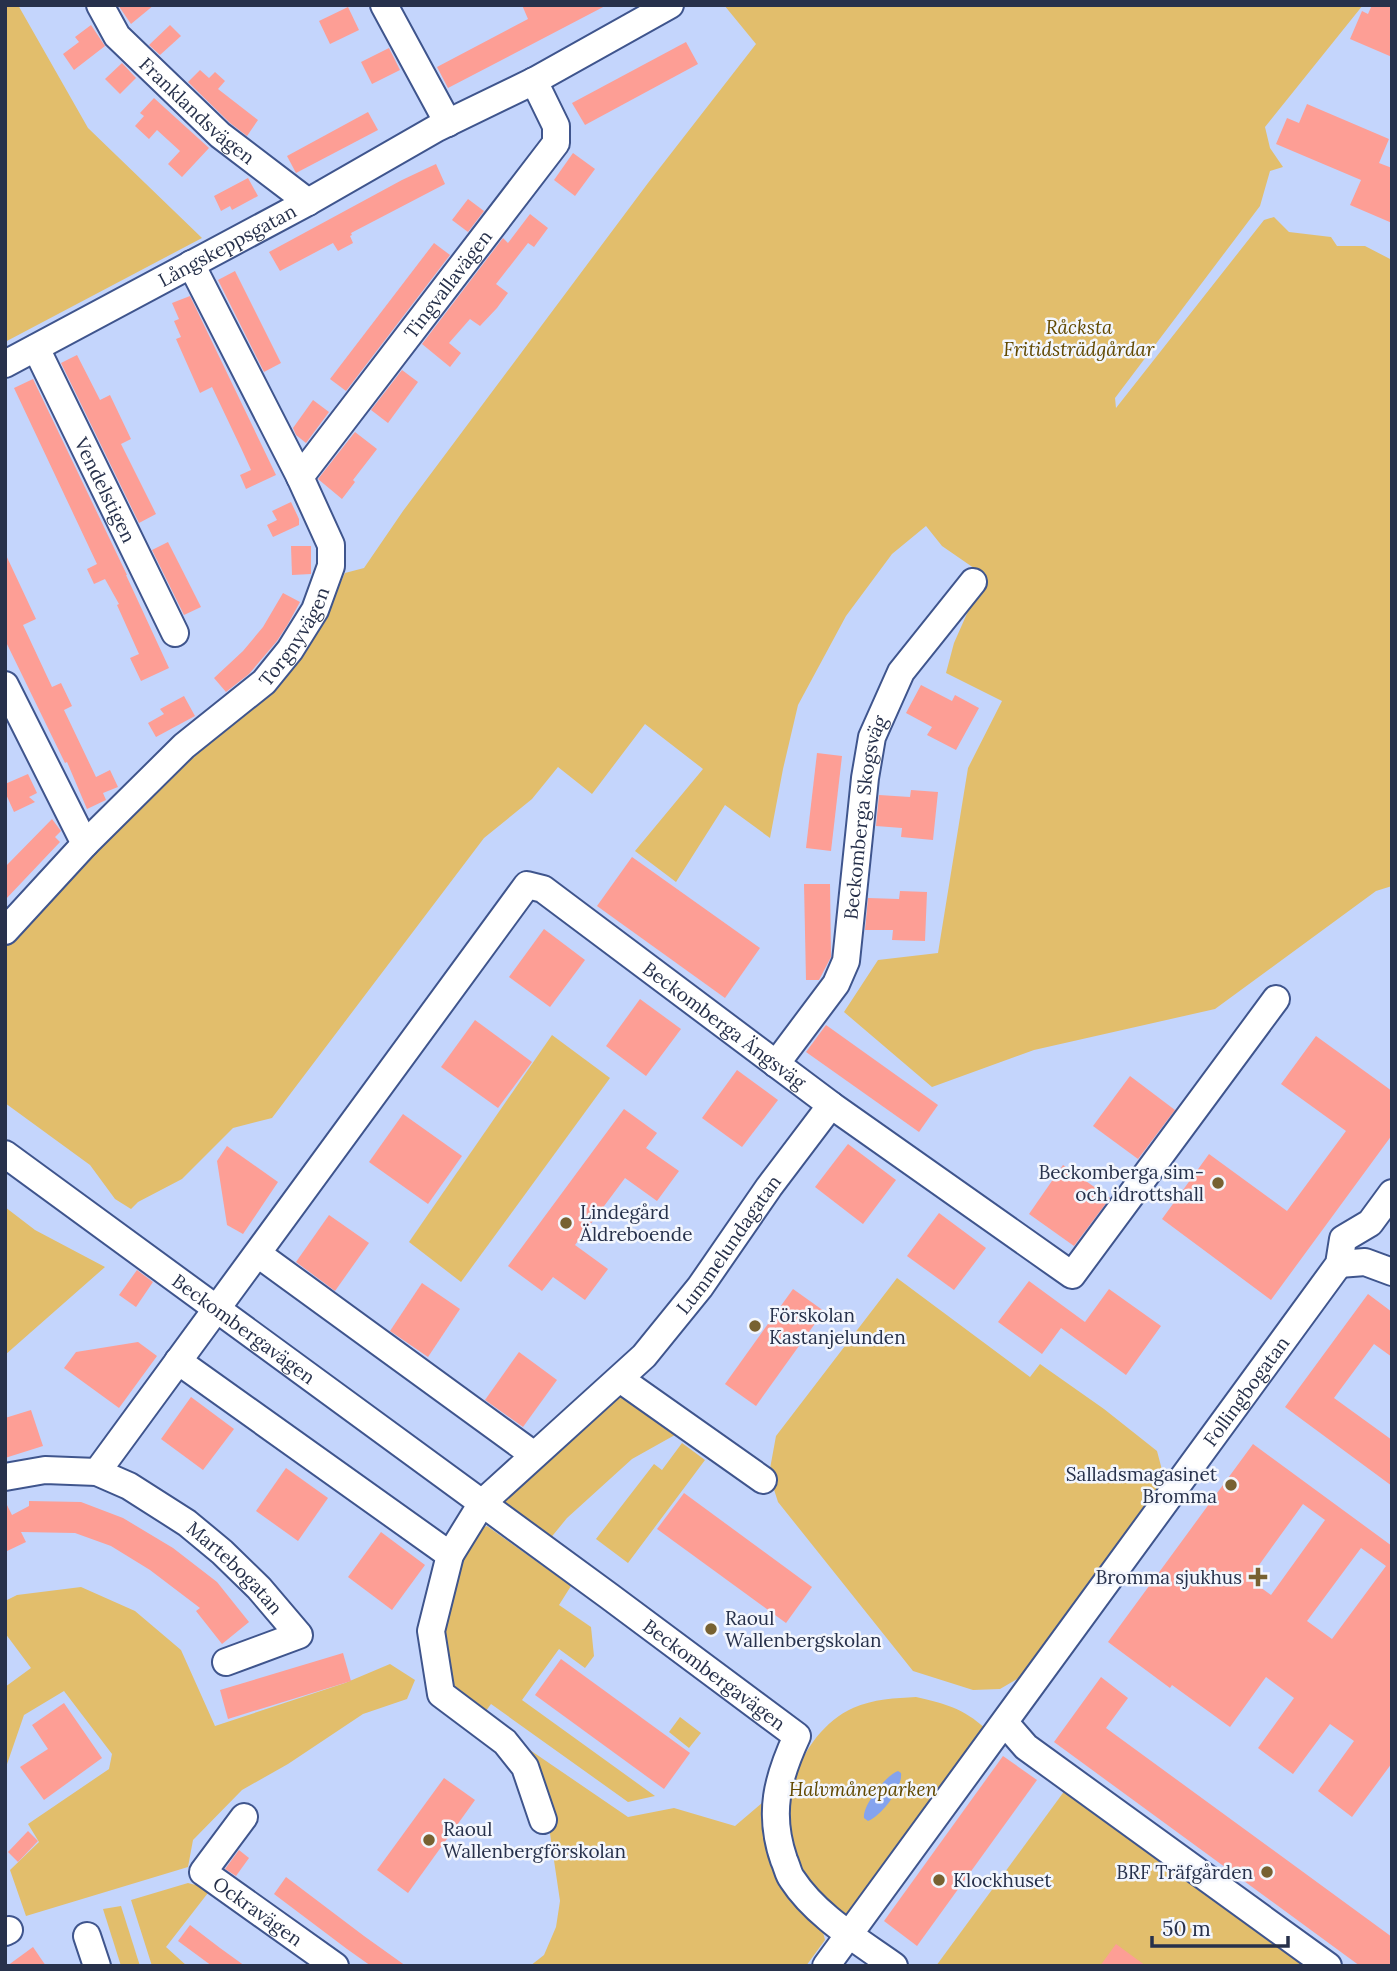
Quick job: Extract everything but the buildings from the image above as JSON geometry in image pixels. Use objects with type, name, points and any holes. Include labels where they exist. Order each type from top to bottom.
[{"type":"street","name":"Franklandsvägen","points":[[100,5],[117,36],[220,135],[308,202]]},
{"type":"street","points":[[384,5],[448,123]]},
{"type":"street","name":"Långskeppsgatan","points":[[5,364],[308,202],[448,123],[534,81],[670,5]]},
{"type":"street","name":"Tingvallavägen","points":[[300,477],[556,143],[556,126],[534,81]]},
{"type":"street","name":"Torgnyvägen","points":[[5,932],[85,844],[184,746],[264,682],[290,650],[315,610],[331,566],[331,545],[300,477],[191,264]]},
{"type":"street","name":"Vendelstigen","points":[[36,348],[175,633]]},
{"type":"street","name":"Beckomberga Skogsväg","points":[[776,1064],[836,984],[846,961],[864,778],[872,737],[901,673],[973,582]]},
{"type":"street","points":[[5,685],[85,844]]},
{"type":"street","name":"Beckomberga Ängsväg","points":[[217,1309],[527,885],[543,889],[831,1105],[1072,1275],[1276,999]]},
{"type":"street","name":"Lummelundagatan","points":[[482,1503],[644,1356],[700,1287],[769,1187],[831,1105]]},
{"type":"street","name":"Beckombergavägen","points":[[5,1154],[797,1737],[782,1767],[775,1798],[778,1842],[791,1878],[814,1905],[850,1934]]},
{"type":"street","name":"Follingbogatan","points":[[826,1966],[1339,1264],[1343,1239],[1370,1223],[1392,1193]]},
{"type":"street","points":[[258,1254],[534,1455]]},
{"type":"street","points":[[1339,1264],[1365,1262],[1392,1272]]},
{"type":"street","points":[[97,1472],[217,1309]]},
{"type":"street","points":[[178,1361],[450,1555]]},
{"type":"street","points":[[620,1379],[763,1480]]},
{"type":"street","name":"Martebogatan","points":[[5,1478],[45,1470],[97,1472],[128,1486],[187,1523],[222,1552],[259,1588],[299,1635],[226,1662]]},
{"type":"street","points":[[482,1503],[450,1555],[431,1631],[441,1694],[505,1742],[525,1767],[543,1820]]},
{"type":"street","points":[[1006,1723],[1026,1747],[1328,1966]]},
{"type":"street","name":"Ockravägen","points":[[244,1817],[203,1872],[335,1966]]},
{"type":"street","points":[[850,1934],[894,1966]]},
{"type":"street","points":[[87,1936],[96,1966]]},
{"type":"green space","points":[[5,5],[18,5],[88,128],[202,238],[5,342]]},
{"type":"green space","name":"Råcksta Fritidsträdgårdar","points":[[724,5],[1363,5],[1265,127],[1270,148],[1283,167],[1270,171],[1260,206],[1115,398],[1116,408],[1264,220],[1274,217],[1289,232],[1331,237],[1337,246],[1365,246],[1392,260],[1392,886],[1376,891],[1215,1009],[1034,1050],[932,1087],[844,1012],[878,960],[938,953],[968,768],[1002,701],[946,673],[954,643],[984,575],[942,546],[926,526],[892,554],[846,616],[798,705],[770,838],[725,805],[676,882],[635,851],[703,769],[645,724],[592,794],[558,767],[532,799],[484,838],[272,1118],[233,1128],[182,1179],[138,1202],[131,1209],[115,1199],[90,1165],[5,1103],[5,947],[184,762],[302,653],[320,626],[345,573],[364,568],[403,511],[648,183],[756,44]]},
{"type":"green space","points":[[552,1035],[610,1078],[461,1282],[409,1242]]},
{"type":"green space","points":[[5,1207],[35,1230],[105,1267],[5,1355]]},
{"type":"green space","points":[[897,1278],[1030,1377],[1040,1364],[1104,1409],[1157,1451],[1166,1485],[1029,1672],[1000,1689],[973,1690],[913,1671],[778,1502],[769,1474],[776,1436]]},
{"type":"green space","points":[[622,1389],[682,1431],[632,1459],[567,1518],[549,1540],[498,1505]]},
{"type":"green space","points":[[682,1443],[705,1460],[628,1563],[596,1539],[654,1464],[662,1470]]},
{"type":"green space","points":[[487,1526],[571,1586],[559,1605],[591,1627],[594,1656],[585,1668],[559,1649],[522,1700],[655,1796],[628,1802],[491,1704],[483,1715],[447,1689],[440,1633],[452,1575],[476,1530]]},
{"type":"green space","points":[[81,1587],[135,1611],[181,1650],[215,1726],[345,1683],[390,1664],[415,1680],[407,1699],[363,1714],[288,1764],[242,1790],[193,1840],[188,1867],[26,1916],[10,1870],[39,1842],[28,1824],[109,1769],[112,1754],[64,1691],[24,1715],[5,1770],[5,1687],[31,1668],[5,1633],[5,1601],[17,1595]]},
{"type":"green space","name":"Halvmåneparken","points":[[916,1697],[954,1708],[986,1729],[853,1913],[842,1916],[817,1893],[800,1872],[788,1833],[787,1815],[794,1778],[812,1744],[838,1717],[868,1703]]},
{"type":"green space","points":[[680,1717],[701,1733],[689,1748],[669,1732]]},
{"type":"green space","points":[[508,1735],[628,1817],[674,1808],[735,1826],[762,1803],[776,1875],[822,1928],[825,1940],[806,1966],[530,1966],[544,1955],[556,1927],[560,1901],[548,1820]]},
{"type":"green space","points":[[1071,1782],[1314,1966],[936,1966]]},
{"type":"green space","points":[[188,1883],[211,1889],[166,1947],[187,1966],[152,1966],[131,1900]]},
{"type":"green space","points":[[121,1906],[140,1966],[121,1966],[103,1909]]},
{"type":"water","points":[[898,1771],[901,1773],[901,1779],[895,1793],[879,1814],[868,1821],[864,1818],[864,1813],[871,1799],[887,1778]]},
{"type":"place","name":"Beckomberga sim- och idrottshall","points":[[1218,1183]]},
{"type":"place","name":"Lindegård Äldreboende","points":[[566,1223]]},
{"type":"place","name":"Förskolan Kastanjelunden","points":[[755,1326]]},
{"type":"place","name":"Salladsmagasinet Bromma","points":[[1231,1485]]},
{"type":"place","name":"Bromma sjukhus","points":[[1258,1577]]},
{"type":"place","name":"Raoul Wallenbergskolan","points":[[711,1629]]},
{"type":"place","name":"Raoul Wallenbergförskolan","points":[[429,1840]]},
{"type":"place","name":"BRF Träfgården","points":[[1267,1872]]},
{"type":"place","name":"Klockhuset","points":[[939,1880]]}]
